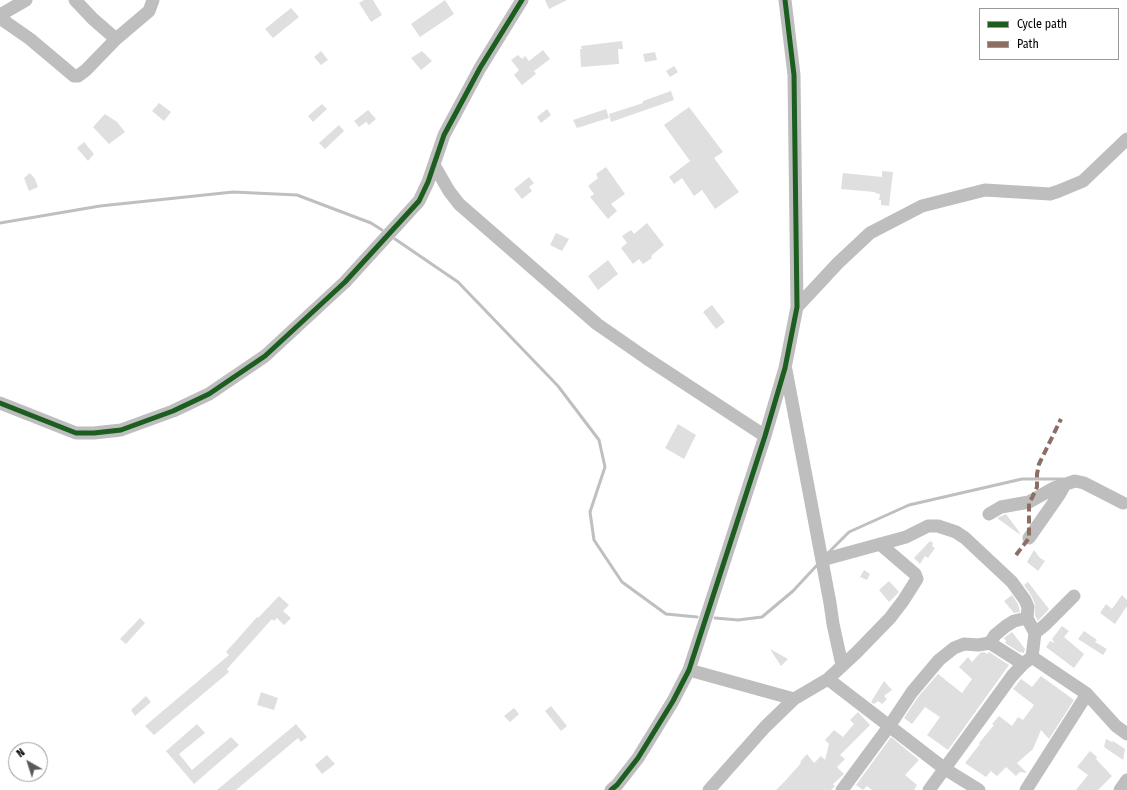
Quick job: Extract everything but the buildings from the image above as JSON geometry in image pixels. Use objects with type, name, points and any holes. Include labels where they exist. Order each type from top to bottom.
[{"type":"street","points":[[0,15],[26,0]]},
{"type":"street","points":[[75,0],[93,19],[116,39]]},
{"type":"street","points":[[0,18],[30,39],[74,76],[78,76],[86,70],[116,39],[149,11],[153,0]]},
{"type":"street","points":[[0,403],[76,432],[94,433],[121,430],[173,411],[209,394],[265,356],[344,282],[419,201],[434,165],[444,135],[480,68],[522,0]]},
{"type":"street","points":[[617,788],[638,758],[673,701],[689,670],[765,436],[785,368],[797,307],[794,75],[785,0]]},
{"type":"street","points":[[797,307],[840,260],[870,233],[908,212],[922,206],[985,190],[1050,194],[1059,192],[1083,180],[1127,139]]},
{"type":"street","points":[[434,165],[449,191],[459,204],[597,324],[765,436]]},
{"type":"street","points":[[785,368],[842,665]]},
{"type":"street","points":[[989,514],[1000,507],[1029,502],[1044,493],[1075,481],[1084,483],[1123,503]]},
{"type":"street","points":[[1029,538],[1059,495],[1063,488],[1062,486]]},
{"type":"street","points":[[822,560],[906,537],[928,526],[938,526],[961,535],[1012,582],[1025,600],[1028,608],[1026,618],[1035,633]]},
{"type":"street","points":[[710,790],[765,727],[794,699],[828,679],[856,653],[890,618],[917,581],[915,574],[880,544]]},
{"type":"street","points":[[929,790],[1012,676],[1028,660],[1035,633],[1046,626],[1074,596]]},
{"type":"street","points":[[990,643],[995,635],[1006,626],[1014,621],[1026,618]]},
{"type":"street","points":[[842,790],[890,725],[912,692],[939,660],[954,648],[964,644],[978,645],[990,643],[1028,660],[1087,694],[1116,726],[1127,734]]},
{"type":"street","points":[[689,670],[794,699]]},
{"type":"street","points":[[828,679],[945,768],[979,790]]},
{"type":"street","points":[[1026,790],[1087,694]]},
{"type":"street","points":[[1120,790],[1127,780]]},
{"type":"waterway","points":[[0,223],[100,206],[233,192],[297,195],[371,223],[382,230]]},
{"type":"waterway","points":[[395,239],[458,282],[558,386],[599,440],[605,467],[590,512],[594,540],[622,582],[666,614],[697,617]]},
{"type":"waterway","points":[[828,553],[849,532],[909,505],[1022,479],[1063,479]]},
{"type":"waterway","points":[[715,618],[738,620],[762,617],[793,591],[819,563]]},
{"type":"marked path","points":[[1016,555],[1029,538],[1029,502],[1037,487],[1039,464],[1061,419]]},
{"type":"cycle path","points":[[0,403],[76,433],[121,430],[173,411],[209,394],[265,356],[345,282],[419,201],[428,182],[444,135],[480,68],[522,0]]},
{"type":"cycle path","points":[[611,790],[617,785],[638,758],[673,701],[689,670],[765,436],[785,368],[797,307],[794,75],[785,0]]}]
